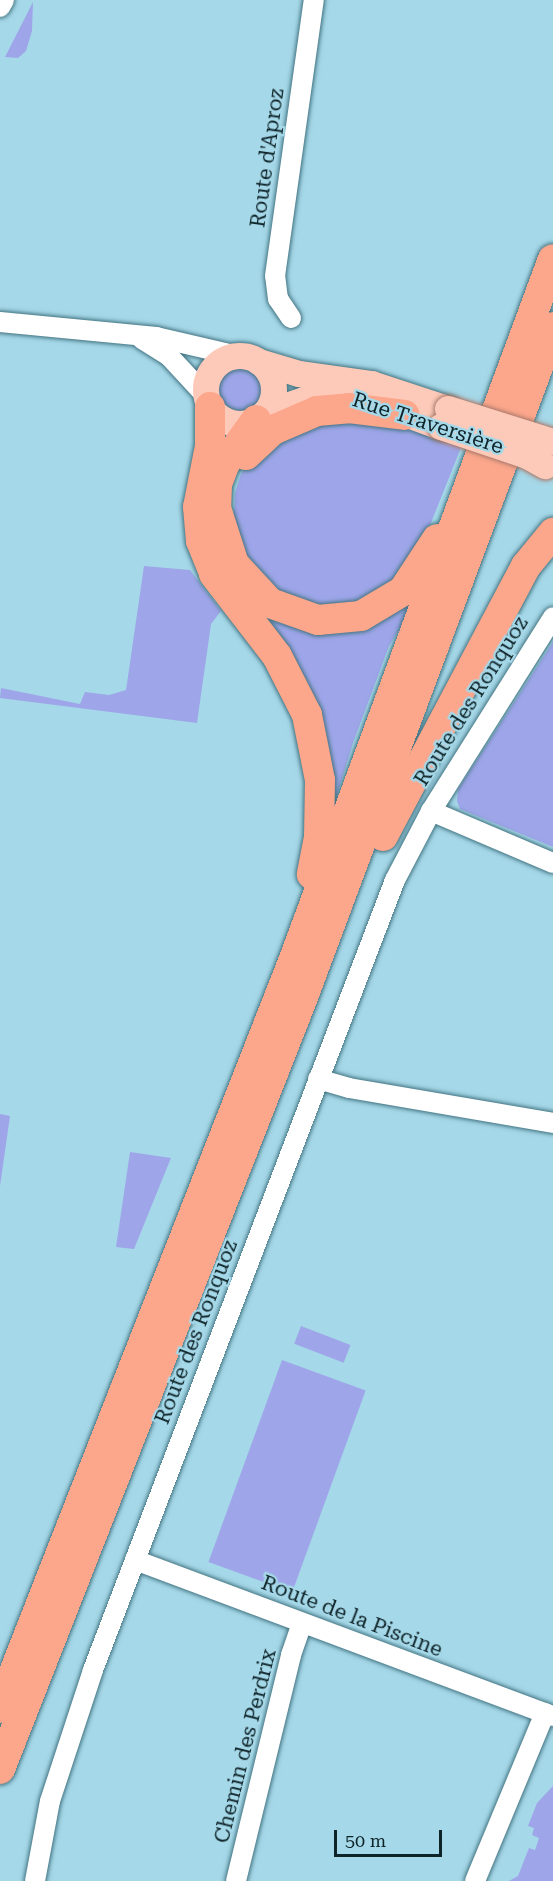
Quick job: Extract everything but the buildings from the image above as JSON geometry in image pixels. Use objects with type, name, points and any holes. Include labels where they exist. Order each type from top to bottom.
[{"type":"highway","points":[[0,1708],[294,959],[553,259]]},
{"type":"highway","points":[[0,1769],[303,997],[553,327]]},
{"type":"highway","points":[[255,422],[229,456],[217,484],[216,508],[223,534],[239,572],[270,603],[308,618],[348,620],[388,603],[419,571],[439,534],[518,358]]},
{"type":"highway","points":[[208,401],[210,446],[198,507],[203,549],[219,582],[271,646],[290,677],[307,715],[319,761],[319,837],[294,959]]},
{"type":"highway","points":[[223,534],[226,503],[236,473],[253,446],[273,430],[324,410],[349,408],[405,415]]},
{"type":"highway","points":[[303,997],[451,707],[526,566],[553,533]]},
{"type":"main road","points":[[249,359],[269,373],[274,387],[272,401],[255,422],[230,423],[208,401],[213,368],[249,359],[300,374],[372,384],[444,418],[553,442]]},
{"type":"main road","name":"Rue Traversière","points":[[255,422],[310,398],[340,396],[368,401],[405,415],[444,418],[527,456],[549,469]]},
{"type":"street","points":[[0,7],[4,0]]},
{"type":"street","name":"Route d'Aproz","points":[[291,318],[278,299],[275,276],[314,0]]},
{"type":"street","points":[[3,322],[156,336],[199,350],[249,359]]},
{"type":"street","points":[[120,333],[146,341],[169,356],[208,401]]},
{"type":"street","name":"Route des Ronquoz","points":[[35,1881],[64,1751],[395,880],[430,811],[553,617]]},
{"type":"street","name":"Route des Ronquoz","points":[[430,811],[553,863]]},
{"type":"street","points":[[318,1079],[349,1088],[553,1123]]},
{"type":"street","name":"Route de la Piscine","points":[[135,1560],[549,1714]]},
{"type":"street","name":"Chemin des Perdrix","points":[[236,1881],[281,1694],[302,1623]]},
{"type":"street","points":[[475,1881],[549,1714]]},
{"type":"shaded area","points":[[33,2],[32,31],[26,51],[18,58],[5,57]]},
{"type":"shaded area","points":[[240,367],[256,374],[263,390],[256,406],[240,413],[224,406],[217,390],[224,374]]},
{"type":"shaded area","points":[[376,417],[462,445],[417,558],[377,598],[308,610],[257,580],[233,534],[235,493],[241,474],[257,451],[290,425]]},
{"type":"shaded area","points":[[144,566],[190,570],[221,611],[211,624],[197,723],[0,698],[1,688],[80,704],[85,692],[109,695],[126,690]]},
{"type":"shaded area","points":[[414,589],[410,611],[389,646],[353,743],[329,821],[328,803],[254,608],[279,619]]},
{"type":"shaded area","points":[[553,642],[553,847],[460,809],[457,801],[458,789]]},
{"type":"shaded area","points":[[0,1114],[10,1116],[0,1186]]},
{"type":"shaded area","points":[[130,1152],[171,1158],[134,1249],[116,1247]]},
{"type":"shaded area","points":[[301,1326],[350,1345],[344,1363],[294,1344]]},
{"type":"shaded area","points":[[282,1360],[366,1390],[292,1592],[208,1562]]},
{"type":"shaded area","points":[[553,1786],[553,1881],[509,1881],[518,1876],[529,1848],[535,1850],[539,1838],[532,1835],[534,1828],[528,1826],[537,1803]]}]
